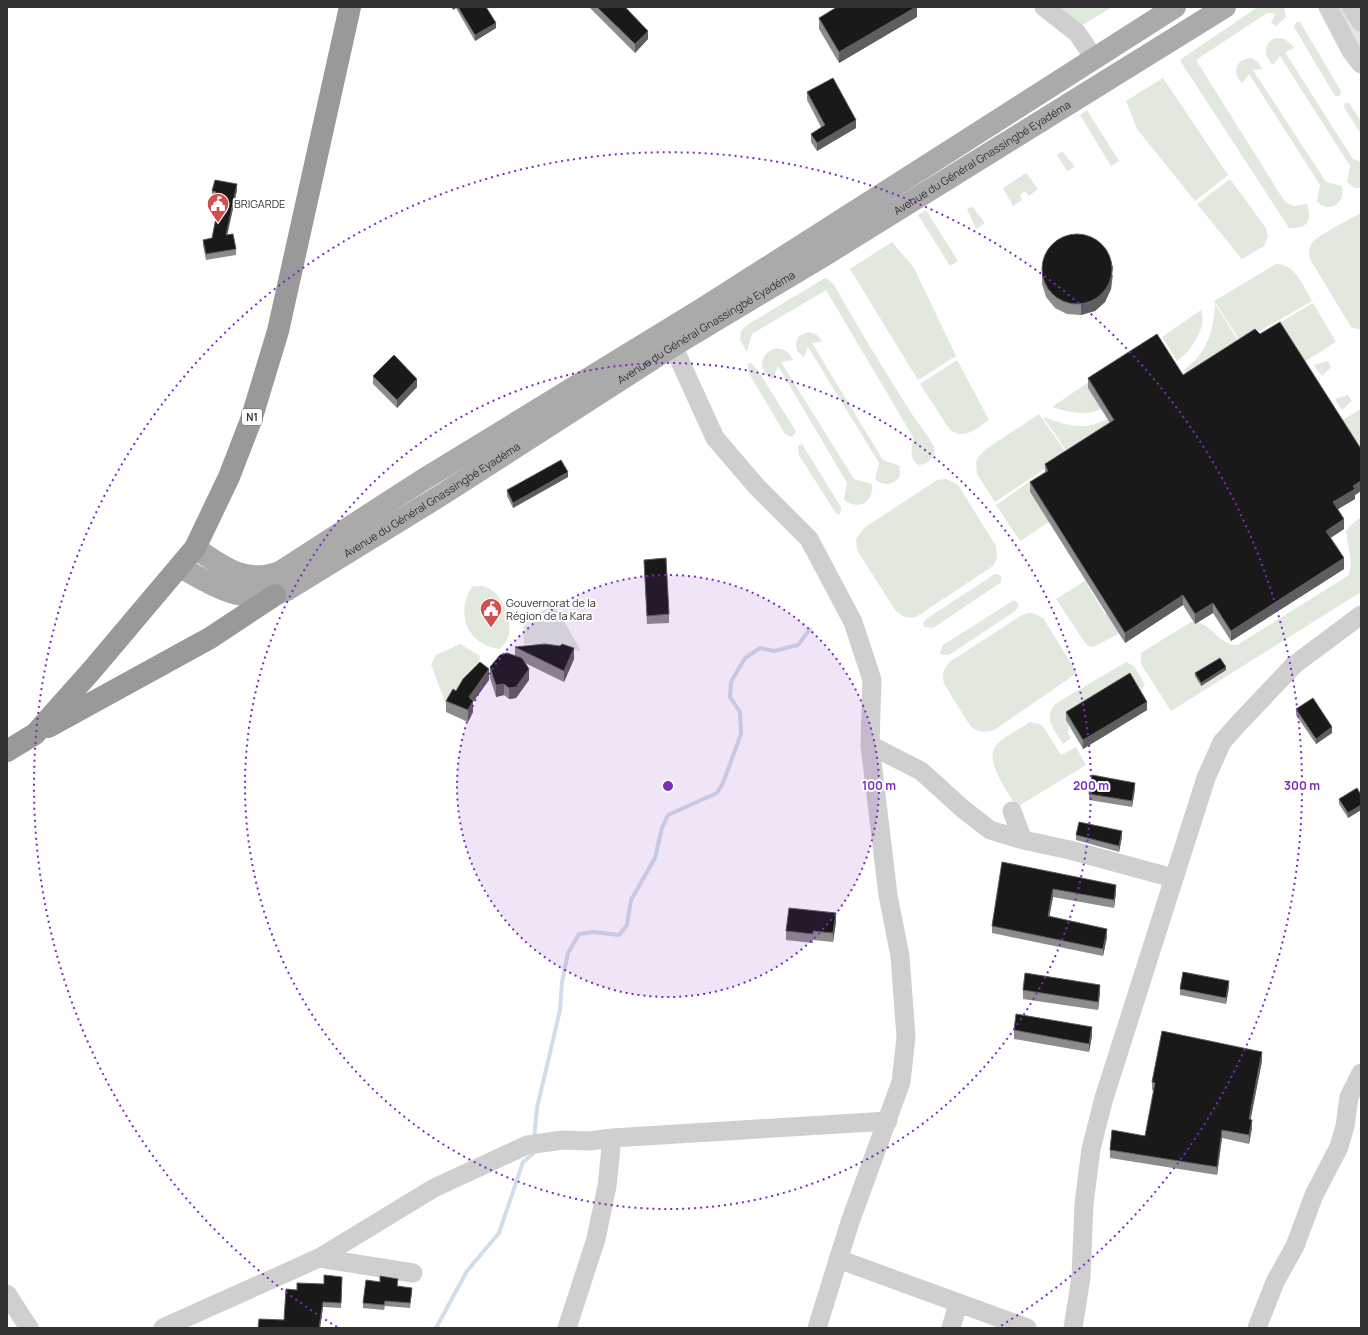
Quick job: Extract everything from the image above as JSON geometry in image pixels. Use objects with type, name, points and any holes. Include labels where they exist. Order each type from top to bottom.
[{"type":"highway","name":"N1","points":[[7,751],[35,734],[180,567],[194,548],[229,477],[251,420],[278,331],[350,7]]},
{"type":"highway","points":[[35,734],[210,638],[275,595]]},
{"type":"main road","name":"Avenue du Général Gnassingbé Eyadéma","points":[[194,548],[230,571],[252,577],[267,577],[280,572],[433,473],[702,309],[1175,7]]},
{"type":"main road","name":"Avenue du Général Gnassingbé Eyadéma","points":[[180,567],[224,592],[252,597],[275,595],[443,494],[673,346],[1164,46],[1225,7]]},
{"type":"main road","points":[[1151,23],[1164,46]]},
{"type":"main road","points":[[433,473],[443,494]]},
{"type":"street","points":[[1044,7],[1076,33],[1094,58]]},
{"type":"street","points":[[1328,7],[1351,51],[1361,64]]},
{"type":"street","points":[[1351,7],[1361,22]]},
{"type":"street","points":[[673,346],[716,438],[757,487],[809,539],[853,622],[872,680],[870,745],[888,895],[900,956],[906,1037],[901,1082],[850,1222],[818,1328]]},
{"type":"street","points":[[1073,1328],[1081,1277],[1084,1204],[1091,1149],[1104,1098],[1173,878],[1187,843],[1206,778],[1222,742],[1294,665],[1361,615]]},
{"type":"street","points":[[870,745],[921,771],[963,809],[990,830],[1023,840],[1070,850],[1173,878]]},
{"type":"street","points":[[1012,811],[1023,840]]},
{"type":"street","points":[[1257,1328],[1275,1282],[1295,1246],[1314,1195],[1339,1147],[1345,1126],[1349,1097],[1361,1073]]},
{"type":"street","points":[[163,1328],[319,1258],[434,1188],[534,1144],[562,1140],[589,1141],[612,1138],[888,1121]]},
{"type":"street","points":[[567,1328],[596,1239],[607,1186],[612,1138]]},
{"type":"street","points":[[319,1258],[413,1273]]},
{"type":"street","points":[[838,1259],[1027,1328]]},
{"type":"street","points":[[7,1294],[30,1328]]},
{"type":"street","points":[[951,1328],[958,1304]]},
{"type":"shaded area","points":[[1059,7],[1112,7],[1081,26]]},
{"type":"shaded area","points":[[1258,7],[1284,7],[1286,17],[1276,26],[1271,23],[1275,15],[1272,13],[1267,13],[1196,60],[1285,202],[1294,206],[1307,204],[1309,219],[1307,223],[1301,227],[1289,228],[1181,62],[1181,59]]},
{"type":"shaded area","points":[[1332,7],[1347,7],[1361,30],[1361,53]]},
{"type":"shaded area","points":[[1296,22],[1300,22],[1341,91],[1340,96],[1335,96],[1294,27]]},
{"type":"shaded area","points":[[1276,38],[1285,39],[1295,48],[1285,52],[1353,159],[1361,162],[1361,188],[1355,188],[1347,182],[1350,166],[1280,56],[1273,65],[1267,58],[1267,46]]},
{"type":"shaded area","points":[[1250,58],[1260,65],[1262,69],[1253,70],[1326,182],[1342,186],[1342,197],[1336,205],[1327,207],[1317,202],[1320,185],[1249,74],[1242,83],[1239,79],[1236,71],[1238,64],[1245,59]]},
{"type":"shaded area","points":[[1163,78],[1228,175],[1195,201],[1137,129],[1126,101]]},
{"type":"shaded area","points":[[1345,103],[1349,103],[1361,121],[1361,134],[1344,107]]},
{"type":"shaded area","points":[[1087,110],[1119,161],[1111,166],[1080,115]]},
{"type":"shaded area","points":[[1062,151],[1075,167],[1067,171],[1057,155]]},
{"type":"shaded area","points":[[1026,173],[1038,189],[1029,196],[1025,191],[1020,195],[1022,200],[1013,206],[1003,188]]},
{"type":"shaded area","points":[[1230,179],[1266,228],[1268,236],[1264,246],[1242,259],[1197,204]]},
{"type":"shaded area","points":[[972,206],[985,223],[976,229],[967,209]]},
{"type":"shaded area","points":[[926,210],[958,261],[950,266],[918,215]]},
{"type":"shaded area","points":[[1361,213],[1361,330],[1351,327],[1311,261],[1309,252],[1312,243],[1315,240]]},
{"type":"shaded area","points":[[892,242],[914,268],[956,356],[918,380],[850,269]]},
{"type":"shaded area","points":[[1276,264],[1283,265],[1294,272],[1312,301],[1241,342],[1214,301]]},
{"type":"shaded area","points":[[825,278],[834,285],[912,414],[933,444],[934,454],[928,462],[919,465],[913,459],[913,437],[826,290],[752,334],[747,352],[740,340],[741,331],[747,325]]},
{"type":"shaded area","points":[[1313,303],[1336,342],[1301,364],[1259,335]]},
{"type":"shaded area","points":[[1215,304],[1239,342],[1188,377],[1184,370],[1198,357],[1211,333]]},
{"type":"shaded area","points":[[1201,310],[1203,316],[1202,323],[1197,338],[1188,351],[1177,361],[1162,337]]},
{"type":"shaded area","points":[[808,332],[813,333],[820,338],[822,342],[812,343],[883,460],[900,466],[900,476],[892,483],[885,484],[878,482],[875,479],[879,463],[808,347],[804,357],[797,351],[796,344],[799,336]]},
{"type":"shaded area","points":[[776,348],[786,351],[793,360],[781,362],[854,479],[872,484],[871,496],[864,503],[855,505],[844,500],[847,483],[778,366],[773,379],[764,371],[762,367],[763,358],[770,350]]},
{"type":"shaded area","points":[[957,360],[989,420],[975,430],[965,434],[955,433],[950,430],[920,384]]},
{"type":"shaded area","points":[[1328,361],[1331,367],[1322,376],[1314,365]]},
{"type":"shaded area","points":[[748,363],[751,363],[757,369],[794,428],[796,432],[792,437],[785,434],[748,372]]},
{"type":"shaded area","points":[[1090,381],[1105,407],[1092,412],[1079,413],[1052,407]]},
{"type":"shaded area","points":[[1348,395],[1352,401],[1342,410],[1335,399]]},
{"type":"shaded area","points":[[1361,409],[1361,484],[1338,423]]},
{"type":"shaded area","points":[[1039,414],[1067,454],[995,502],[977,474],[976,462],[978,457],[986,449]]},
{"type":"shaded area","points":[[1043,417],[1077,426],[1093,425],[1111,417],[1115,421],[1068,453]]},
{"type":"shaded area","points":[[802,444],[841,507],[839,515],[835,512],[799,455],[798,446]]},
{"type":"shaded area","points":[[1045,471],[1047,481],[1030,492],[1049,522],[1020,541],[996,505]]},
{"type":"shaded area","points":[[946,479],[958,485],[996,546],[997,558],[993,566],[916,617],[907,617],[895,610],[857,550],[856,539],[864,528],[937,480]]},
{"type":"shaded area","points":[[1361,517],[1361,592],[1171,711],[1141,664],[1141,653],[1191,622],[1204,624],[1224,641],[1237,645],[1349,575],[1351,563],[1346,531]]},
{"type":"shaded area","points":[[995,574],[1000,575],[1002,578],[1000,583],[933,628],[924,627],[923,624],[926,619]]},
{"type":"shaded area","points":[[1085,581],[1105,614],[1125,603],[1128,629],[1093,647],[1088,646],[1083,640],[1056,599]]},
{"type":"shaded area","points":[[473,586],[483,586],[492,590],[498,596],[506,611],[509,619],[509,635],[506,643],[500,649],[479,641],[467,626],[464,616],[465,606],[467,596]]},
{"type":"shaded area","points":[[1014,600],[1018,603],[1018,607],[1015,611],[949,655],[942,655],[940,653],[943,645]]},
{"type":"shaded area","points":[[549,608],[559,612],[581,651],[565,649],[534,649],[533,644],[524,644],[523,617]]},
{"type":"shaded area","points":[[1029,613],[1043,618],[1077,673],[994,730],[982,732],[976,730],[971,727],[944,684],[943,674],[946,666],[951,661],[1022,615]]},
{"type":"shaded area","points":[[460,644],[480,656],[479,663],[446,705],[431,664],[436,655]]},
{"type":"shaded area","points":[[1126,662],[1134,666],[1145,685],[1140,691],[1070,720],[1068,732],[1071,738],[1063,744],[1053,729],[1050,720],[1050,715],[1055,704]]},
{"type":"shaded area","points":[[1030,722],[1042,725],[1061,755],[1076,747],[1086,765],[1017,807],[994,766],[994,749],[1002,740]]},
{"type":"building","points":[[458,7],[486,7],[496,23],[475,35]]},
{"type":"building","points":[[597,7],[625,7],[648,31],[635,44]]},
{"type":"building","points":[[837,7],[916,7],[839,52],[819,18]]},
{"type":"building","points":[[833,78],[856,120],[817,143],[811,134],[825,125],[807,92]]},
{"type":"building","points":[[215,180],[237,184],[226,235],[233,234],[236,249],[206,254],[203,240],[212,238],[220,198],[215,197],[216,192],[212,191]]},
{"type":"building","points":[[1070,234],[1084,234],[1097,240],[1106,249],[1112,262],[1110,282],[1102,294],[1084,304],[1070,304],[1057,298],[1048,289],[1042,276],[1042,262],[1048,249],[1057,240]]},
{"type":"building","points":[[1280,322],[1361,449],[1361,481],[1353,486],[1355,489],[1333,502],[1344,519],[1326,531],[1344,558],[1231,631],[1213,603],[1195,614],[1183,595],[1125,633],[1030,482],[1048,471],[1045,464],[1114,420],[1088,378],[1157,334],[1183,375],[1255,329],[1260,334]]},
{"type":"building","points":[[394,355],[417,379],[397,400],[373,376]]},
{"type":"building","points":[[561,460],[568,472],[513,503],[507,490]]},
{"type":"building","points":[[666,558],[669,614],[647,616],[644,560]]},
{"type":"building","points":[[545,644],[560,646],[562,644],[574,648],[564,671],[515,647]]},
{"type":"building","points":[[507,653],[522,658],[529,669],[516,687],[509,688],[504,684],[496,685],[490,667],[500,655]]},
{"type":"building","points":[[1220,658],[1226,667],[1201,683],[1195,673]]},
{"type":"building","points":[[480,662],[489,669],[469,697],[473,701],[468,710],[446,701],[453,689],[456,691],[463,679]]},
{"type":"building","points":[[1130,673],[1147,702],[1083,740],[1066,712]]},
{"type":"building","points":[[1313,698],[1332,727],[1316,739],[1296,709]]},
{"type":"building","points":[[1092,775],[1135,783],[1132,801],[1089,794]]},
{"type":"building","points":[[1357,788],[1361,795],[1361,805],[1348,813],[1339,799]]},
{"type":"building","points":[[1079,822],[1122,831],[1119,846],[1076,835]]},
{"type":"building","points":[[1002,862],[1116,885],[1114,900],[1053,889],[1048,916],[1107,929],[1103,949],[992,926]]},
{"type":"building","points":[[789,908],[836,913],[833,933],[813,931],[813,934],[786,931]]},
{"type":"building","points":[[1183,972],[1229,981],[1226,998],[1180,989]]},
{"type":"building","points":[[1025,973],[1100,985],[1098,1002],[1023,990]]},
{"type":"building","points":[[1016,1014],[1092,1027],[1089,1044],[1014,1030]]},
{"type":"building","points":[[1162,1031],[1262,1052],[1249,1119],[1252,1120],[1249,1135],[1222,1130],[1217,1167],[1110,1150],[1112,1130],[1145,1136],[1155,1083],[1152,1082]]},
{"type":"building","points":[[324,1275],[342,1277],[341,1303],[323,1302],[319,1328],[258,1328],[259,1319],[284,1320],[286,1289],[297,1290],[297,1283],[324,1284]]},
{"type":"building","points":[[380,1276],[398,1279],[397,1286],[412,1288],[410,1303],[385,1301],[384,1305],[363,1303],[366,1280],[380,1282]]},
{"type":"waterway","points":[[534,1139],[537,1108],[560,1010],[562,982],[568,953],[579,934],[593,932],[619,935],[627,925],[631,900],[655,858],[662,828],[668,815],[717,793],[723,783],[741,734],[740,712],[730,697],[731,682],[745,658],[760,648],[774,651],[798,645],[810,629]]},
{"type":"waterway","points":[[436,1328],[467,1271],[499,1233],[523,1162],[533,1154],[533,1149]]},
{"type":"place","name":"BRIGARDE","points":[[218,224]]},
{"type":"place","name":"Gouvernorat de la Région de la Kara","points":[[491,628]]}]
